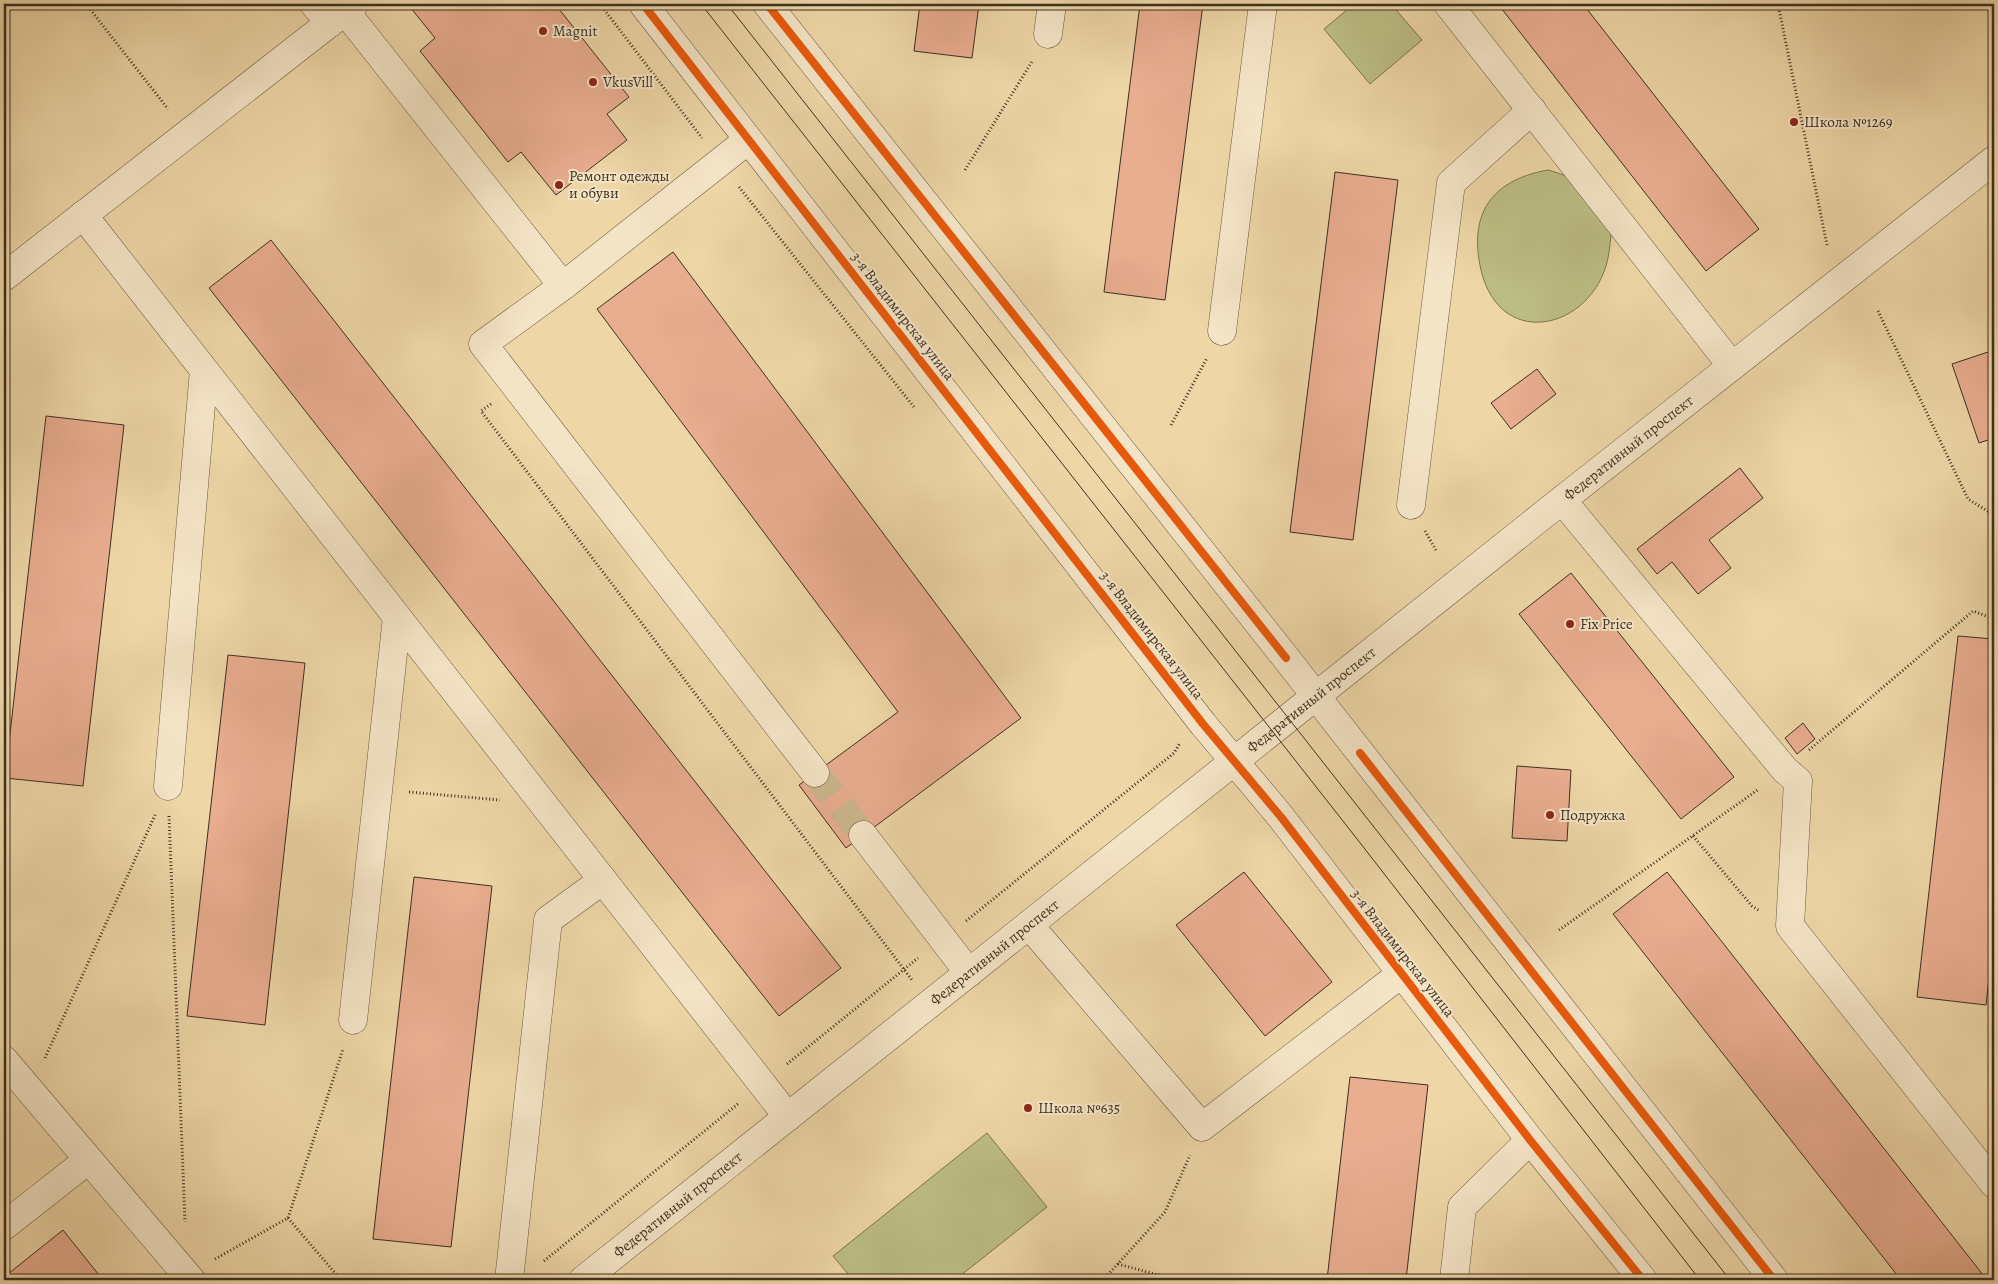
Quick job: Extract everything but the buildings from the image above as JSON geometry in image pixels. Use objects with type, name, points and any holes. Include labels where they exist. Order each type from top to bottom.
[{"type":"street","name":"3-я Владимирская улица","points":[[644,4],[748,140],[1234,761],[1282,818],[1530,1140],[1642,1280]]},
{"type":"street","points":[[767,4],[1316,696],[1774,1280]]},
{"type":"street","points":[[1048,34],[1052,4]]},
{"type":"street","points":[[1222,331],[1263,4]]},
{"type":"street","points":[[1448,4],[1732,366]]},
{"type":"street","points":[[4,276],[186,133],[336,10],[564,286]]},
{"type":"street","points":[[1411,505],[1452,183],[1532,110]]},
{"type":"street","points":[[748,140],[564,286],[483,344],[815,774]]},
{"type":"street","name":"Федеративный проспект","points":[[583,1280],[1562,500],[1994,160]]},
{"type":"street","points":[[83,214],[788,1117]]},
{"type":"street","points":[[168,786],[204,370]]},
{"type":"street","points":[[1562,500],[1785,770],[1798,781],[1790,926],[1994,1184]]},
{"type":"street","points":[[353,1020],[397,616]]},
{"type":"street","points":[[863,835],[969,973]]},
{"type":"street","points":[[509,1280],[548,920],[603,880]]},
{"type":"street","points":[[1029,925],[1202,1127],[1401,974]]},
{"type":"street","points":[[4,1060],[189,1278]]},
{"type":"street","points":[[1454,1280],[1462,1207],[1530,1140]]},
{"type":"street","points":[[4,1226],[88,1160]]},
{"type":"path","points":[[86,4],[186,133]]},
{"type":"path","points":[[1778,4],[1827,245]]},
{"type":"path","points":[[965,170],[1048,34]]},
{"type":"path","points":[[1878,311],[1968,499],[1994,515]]},
{"type":"path","points":[[1171,425],[1222,331]]},
{"type":"path","points":[[515,386],[481,412],[931,1004]]},
{"type":"path","points":[[543,1262],[904,969],[943,940],[1174,754],[1180,742]]},
{"type":"path","points":[[30,1091],[168,786]]},
{"type":"path","points":[[168,786],[185,1226]]},
{"type":"path","points":[[378,789],[543,804]]},
{"type":"path","points":[[1693,836],[1752,906],[1790,926]]},
{"type":"path","points":[[189,1278],[288,1218],[353,1020]]},
{"type":"path","points":[[1102,1280],[1165,1212],[1202,1127]]},
{"type":"path","points":[[288,1218],[341,1280]]},
{"type":"path","points":[[1118,1264],[1177,1280]]},
{"type":"green space","points":[[1354,4],[1391,4],[1422,40],[1370,84],[1324,29]]},
{"type":"green space","points":[[1548,170],[1571,179],[1583,191],[1609,223],[1611,232],[1610,246],[1601,278],[1588,298],[1569,313],[1549,321],[1528,321],[1508,314],[1492,297],[1481,270],[1478,232],[1482,216],[1489,202],[1499,191],[1512,182]]},
{"type":"green space","points":[[987,1133],[1047,1207],[955,1280],[853,1280],[833,1256]]},
{"type":"tunnel","points":[[815,773],[863,835]]},
{"type":"tram line","points":[[701,4],[1361,844],[1700,1280]]},
{"type":"tram line","points":[[727,4],[1730,1280]]},
{"type":"cycle path","points":[[643,4],[1203,724],[1281,817],[1530,1140],[1643,1280]]},
{"type":"cycle path","points":[[767,4],[1286,658]]},
{"type":"cycle path","points":[[1360,753],[1774,1280]]},
{"type":"place","name":"Magnit","points":[[543,31]]},
{"type":"place","name":"VkusVill","points":[[593,82]]},
{"type":"place","name":"Школа №1269","points":[[1794,122]]},
{"type":"place","name":"Ремонт одежды и обуви","points":[[559,185]]},
{"type":"place","name":"Fix Price","points":[[1570,624]]},
{"type":"place","name":"Подружка","points":[[1550,815]]},
{"type":"place","name":"Школа №635","points":[[1028,1108]]}]
